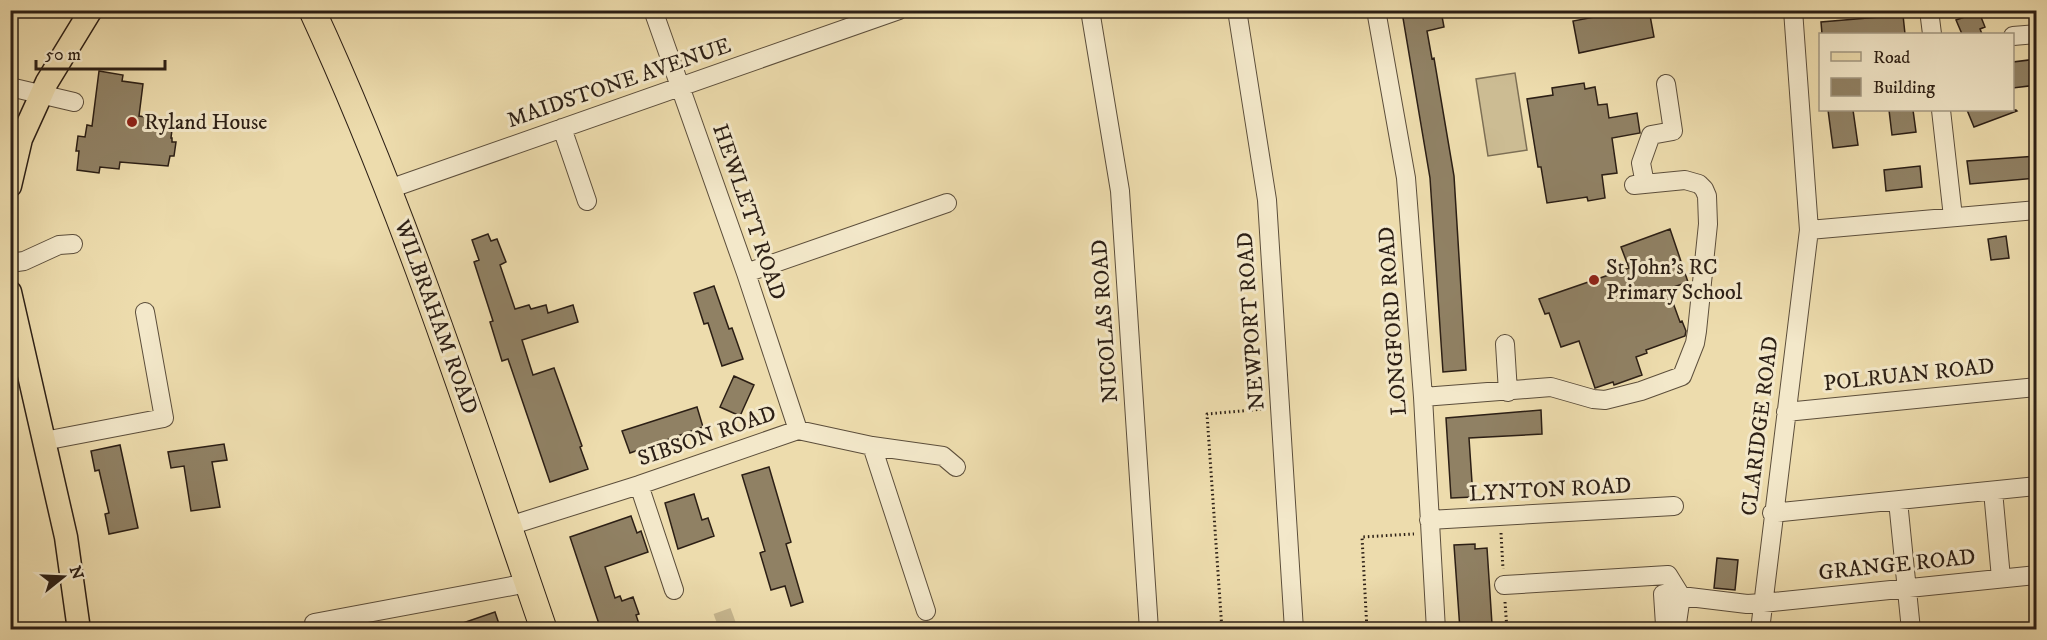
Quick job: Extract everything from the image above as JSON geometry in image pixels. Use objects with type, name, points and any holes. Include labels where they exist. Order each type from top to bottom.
[{"type":"highway","name":"WILBRAHAM ROAD","points":[[312,10],[389,189],[459,378],[544,630]]},
{"type":"main road","points":[[10,186],[21,139],[41,95],[91,10]]},
{"type":"main road","points":[[11,296],[71,565],[79,630]]},
{"type":"street","name":"HEWLETT ROAD","points":[[652,10],[746,273],[798,430]]},
{"type":"street","name":"MAIDSTONE AVENUE","points":[[389,189],[899,10]]},
{"type":"street","name":"NICOLAS ROAD","points":[[1090,10],[1120,191],[1149,630]]},
{"type":"street","name":"NEWPORT ROAD","points":[[1237,10],[1267,200],[1294,630]]},
{"type":"street","name":"LONGFORD ROAD","points":[[1376,10],[1406,178],[1423,397],[1436,630]]},
{"type":"street","name":"CLARIDGE ROAD","points":[[1760,630],[1772,513],[1809,230],[1793,10]]},
{"type":"street","points":[[1929,10],[1932,33]]},
{"type":"street","points":[[2014,36],[2037,34]]},
{"type":"street","points":[[1423,397],[1508,392],[1544,387],[1558,388],[1593,399],[1605,400],[1641,391],[1682,376],[1695,343],[1697,331],[1708,224],[1707,196],[1704,189],[1692,181],[1639,184],[1641,164],[1651,135],[1673,131],[1666,84]]},
{"type":"street","points":[[10,87],[74,102]]},
{"type":"street","points":[[1941,111],[1953,217]]},
{"type":"street","points":[[562,128],[587,201]]},
{"type":"street","points":[[746,273],[947,203]]},
{"type":"street","points":[[1809,230],[2037,210]]},
{"type":"street","points":[[10,263],[24,261],[59,244],[73,244]]},
{"type":"street","points":[[44,441],[164,418],[145,312]]},
{"type":"street","points":[[1505,344],[1508,392]]},
{"type":"street","name":"POLRUAN ROAD","points":[[1786,412],[2037,387]]},
{"type":"street","name":"SIBSON ROAD","points":[[509,526],[639,485],[798,430],[872,446],[943,456],[956,467]]},
{"type":"street","points":[[872,446],[926,611]]},
{"type":"street","points":[[639,485],[674,590]]},
{"type":"street","points":[[1772,513],[2037,486]]},
{"type":"street","points":[[1993,491],[2001,578]]},
{"type":"street","points":[[1898,501],[1911,630]]},
{"type":"street","name":"LYNTON ROAD","points":[[1429,526],[1674,507]]},
{"type":"street","name":"GRANGE ROAD","points":[[1681,596],[1747,604],[2037,574]]},
{"type":"street","points":[[1504,585],[1668,575],[1681,596],[1676,630]]},
{"type":"street","points":[[314,623],[528,583]]},
{"type":"street","points":[[1662,630],[1665,625],[1664,594],[1681,596]]},
{"type":"path","points":[[1222,630],[1207,414],[1280,408]]},
{"type":"path","points":[[1367,630],[1362,537],[1429,526]]},
{"type":"shaded area","points":[[1515,73],[1527,150],[1488,156],[1476,79]]},
{"type":"building","points":[[1423,10],[1424,14],[1441,11],[1444,27],[1427,31],[1432,59],[1434,58],[1454,176],[1466,370],[1443,372],[1430,178],[1402,12]]},
{"type":"building","points":[[1611,10],[1649,10],[1654,37],[1579,53],[1573,21],[1600,16],[1599,13]]},
{"type":"building","points":[[1979,12],[1985,27],[1980,29],[1982,33],[1962,33],[1956,20]]},
{"type":"building","points":[[1903,15],[1905,33],[1822,33],[1821,22]]},
{"type":"building","points":[[2037,59],[2037,85],[2014,88],[2014,62]]},
{"type":"building","name":"Ryland House","points":[[99,71],[123,75],[122,81],[143,84],[139,116],[173,121],[171,138],[172,142],[176,142],[174,156],[170,156],[168,166],[120,162],[119,169],[100,167],[99,173],[77,170],[78,136],[85,137],[87,125],[92,126]]},
{"type":"building","points":[[1584,83],[1585,89],[1595,87],[1598,105],[1607,104],[1609,118],[1637,113],[1640,133],[1612,138],[1617,173],[1602,175],[1605,198],[1588,201],[1587,197],[1547,203],[1541,167],[1538,167],[1527,99],[1553,95],[1552,88]]},
{"type":"building","points":[[1828,111],[1853,111],[1858,145],[1833,148]]},
{"type":"building","points":[[1889,111],[1913,111],[1916,132],[1892,135]]},
{"type":"building","points":[[1967,111],[2017,111],[1974,127]]},
{"type":"building","points":[[2037,156],[2037,178],[1970,184],[1967,161]]},
{"type":"building","points":[[1920,166],[1922,187],[1886,191],[1884,170]]},
{"type":"building","points":[[1670,229],[1688,282],[1668,289],[1680,322],[1682,321],[1686,331],[1685,336],[1646,350],[1647,353],[1636,357],[1642,375],[1614,385],[1613,382],[1595,388],[1579,341],[1561,347],[1549,313],[1545,314],[1539,299],[1629,268],[1621,247]]},
{"type":"building","points":[[488,234],[491,241],[497,239],[506,262],[500,265],[515,309],[529,305],[531,309],[546,305],[548,313],[573,305],[578,322],[522,340],[533,375],[554,368],[588,469],[550,482],[508,359],[502,361],[490,322],[493,321],[474,262],[479,260],[472,240]]},
{"type":"building","points":[[2006,236],[2009,258],[1991,260],[1988,239]]},
{"type":"building","points":[[714,286],[729,329],[732,328],[743,359],[722,366],[708,323],[704,324],[694,293]]},
{"type":"building","points":[[734,376],[754,385],[740,416],[720,407]]},
{"type":"building","points":[[697,407],[703,427],[630,453],[622,431]]},
{"type":"building","points":[[1541,410],[1542,434],[1469,438],[1473,497],[1451,498],[1446,418]]},
{"type":"building","points":[[224,444],[227,460],[212,462],[220,507],[191,511],[184,466],[171,468],[168,452]]},
{"type":"building","points":[[120,445],[138,528],[109,534],[105,514],[109,513],[99,470],[95,471],[91,451]]},
{"type":"building","points":[[769,467],[791,542],[786,544],[803,602],[791,606],[785,586],[771,590],[760,553],[765,551],[742,475]]},
{"type":"building","points":[[694,494],[702,520],[708,518],[714,536],[678,549],[665,503]]},
{"type":"building","points":[[631,516],[637,533],[641,531],[648,552],[605,567],[615,598],[620,596],[622,601],[633,597],[639,614],[636,615],[641,630],[601,630],[570,537]]},
{"type":"building","points":[[1475,544],[1475,549],[1487,548],[1492,624],[1480,624],[1480,629],[1460,630],[1454,545]]},
{"type":"building","points":[[1717,558],[1738,560],[1735,590],[1714,588]]},
{"type":"building","points":[[495,612],[501,630],[451,630],[451,627]]},
{"type":"tunnel","points":[[722,611],[729,630]]},
{"type":"place","name":"Ryland House","points":[[132,122]]},
{"type":"place","name":"St John's RC Primary School","points":[[1594,280]]}]
